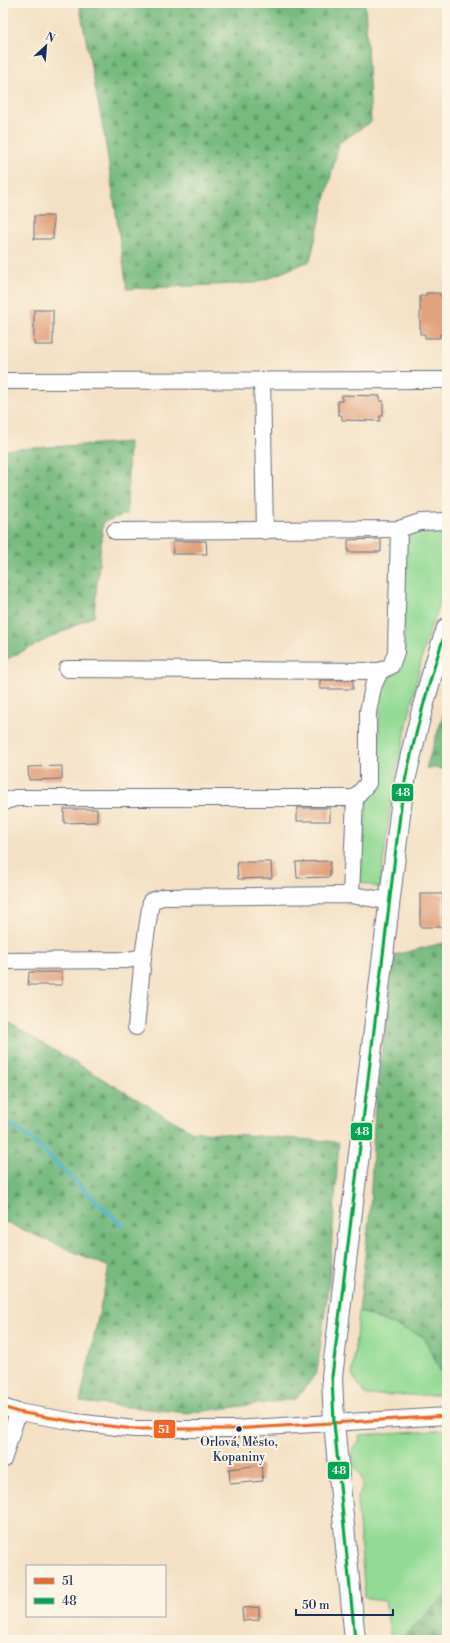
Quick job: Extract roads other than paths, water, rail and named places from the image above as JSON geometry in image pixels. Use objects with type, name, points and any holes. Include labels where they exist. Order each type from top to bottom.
[{"type":"main road","points":[[355,1640],[334,1423],[332,1377],[403,790],[412,745],[427,688],[447,628]]},
{"type":"street","points":[[262,380],[265,531]]},
{"type":"street","points":[[3,381],[447,380]]},
{"type":"street","points":[[116,531],[399,529],[420,522],[447,521]]},
{"type":"street","points":[[67,669],[380,671],[391,666],[396,652],[399,529]]},
{"type":"street","points":[[351,895],[355,798],[368,783],[368,712],[373,687],[380,671]]},
{"type":"street","points":[[3,803],[16,798],[355,798]]},
{"type":"street","points":[[136,1027],[143,957],[151,901],[163,897],[351,895],[389,902]]},
{"type":"street","points":[[3,961],[127,960],[143,957]]},
{"type":"street","points":[[3,1460],[10,1410],[76,1422],[134,1429],[233,1429],[447,1416]]},
{"type":"waterway","points":[[3,1120],[24,1133],[123,1226]]},
{"type":"place","name":"Orlová, Město, Kopaniny","points":[[239,1429]]}]
